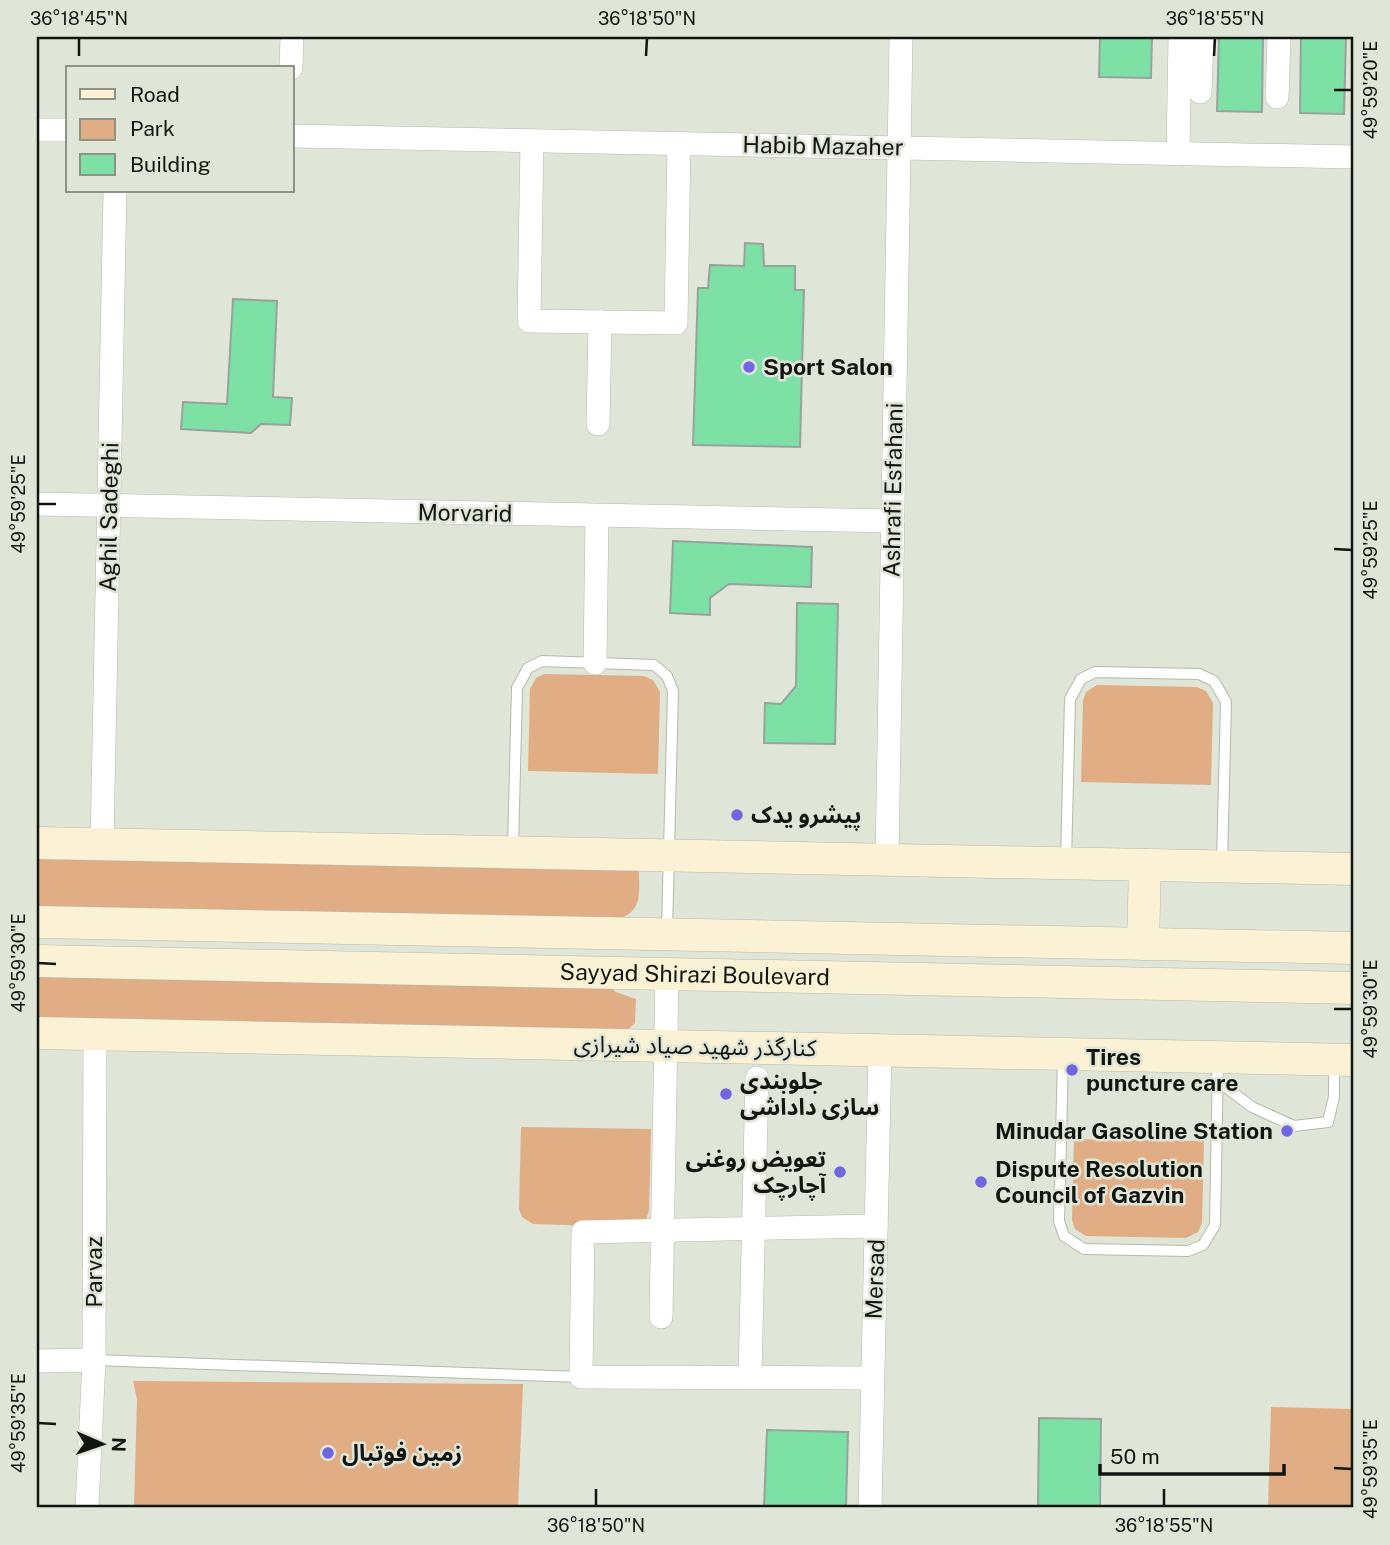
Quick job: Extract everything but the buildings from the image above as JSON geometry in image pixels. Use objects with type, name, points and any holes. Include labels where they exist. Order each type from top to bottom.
[{"type":"main road","points":[[37,843],[1353,869]]},
{"type":"main road","points":[[1143,944],[1145,865]]},
{"type":"main road","name":"Sayyad Shirazi Boulevard","points":[[37,922],[1353,948]]},
{"type":"main road","name":"Sayyad Shirazi Boulevard","points":[[37,961],[1353,988]]},
{"type":"main road","name":"کنارگذر شهید صیاد شیرازی","points":[[37,1033],[1063,1054],[1212,1065],[1344,1059]]},
{"type":"street","points":[[291,66],[292,37]]},
{"type":"street","name":"Ashrafi Esfahani","points":[[887,859],[901,37]]},
{"type":"street","points":[[1178,154],[1180,37]]},
{"type":"street","points":[[1200,92],[1202,37]]},
{"type":"street","points":[[1277,97],[1279,37]]},
{"type":"street","points":[[37,130],[66,130]]},
{"type":"street","name":"Habib Mazaher","points":[[294,136],[1353,157]]},
{"type":"street","points":[[532,141],[529,321],[676,323],[680,144]]},
{"type":"street","name":"Aghil Sadeghi","points":[[102,844],[115,192]]},
{"type":"street","points":[[598,424],[600,322]]},
{"type":"street","name":"Morvarid","points":[[37,504],[893,521]]},
{"type":"street","points":[[595,663],[597,516]]},
{"type":"street","points":[[661,1317],[667,974]]},
{"type":"street","name":"Parvaz","points":[[87,1508],[94,1360],[95,1035]]},
{"type":"street","name":"Mersad","points":[[870,1508],[880,1050]]},
{"type":"street","points":[[750,1377],[757,1078]]},
{"type":"street","points":[[872,1378],[581,1377],[583,1232],[876,1226]]},
{"type":"street","points":[[37,1361],[94,1360]]},
{"type":"lane","points":[[513,852],[519,680],[528,668],[542,661],[646,663],[661,670],[671,683],[667,934]]},
{"type":"lane","points":[[1066,863],[1070,699],[1076,684],[1095,673],[1199,674],[1214,681],[1226,702],[1222,866]]},
{"type":"lane","points":[[1063,1054],[1059,1222],[1065,1236],[1084,1249],[1188,1251],[1209,1240],[1215,1225],[1212,1065]]},
{"type":"lane","points":[[1212,1065],[1252,1107],[1294,1126],[1328,1122],[1344,1059]]},
{"type":"lane","points":[[94,1360],[581,1377]]},
{"type":"green space","points":[[544,674],[644,676],[653,680],[660,692],[658,774],[528,771],[530,689],[536,678]]},
{"type":"green space","points":[[1097,685],[1197,687],[1206,691],[1213,703],[1211,785],[1081,782],[1083,701],[1086,692]]},
{"type":"green space","points":[[37,859],[639,871],[639,893],[633,910],[621,918],[37,908]]},
{"type":"green space","points":[[37,973],[606,984],[616,992],[636,999],[635,1023],[626,1031],[37,1022]]},
{"type":"green space","points":[[521,1127],[651,1129],[649,1211],[646,1220],[633,1227],[533,1224],[522,1217],[519,1209]]},
{"type":"green space","points":[[1074,1139],[1204,1141],[1202,1223],[1198,1232],[1186,1238],[1086,1236],[1075,1229],[1072,1220]]},
{"type":"green space","name":"زمین فوتبال","points":[[133,1381],[523,1384],[518,1508],[134,1508],[137,1399]]},
{"type":"green space","points":[[1271,1407],[1353,1409],[1353,1508],[1268,1508]]},
{"type":"place","name":"Sport Salon","points":[[749,367]]},
{"type":"place","name":"پیشرو یدک","points":[[737,815]]},
{"type":"place","name":"Tires puncture care","points":[[1072,1070]]},
{"type":"place","name":"جلوبندی سازی داداشی","points":[[726,1094]]},
{"type":"place","name":"Minudar Gasoline Station","points":[[1287,1131]]},
{"type":"place","name":"تعویض روغنی آچارچک","points":[[840,1172]]},
{"type":"place","name":"Dispute Resolution Council of Gazvin","points":[[981,1182]]},
{"type":"place","name":"زمین فوتبال","points":[[328,1453]]}]
